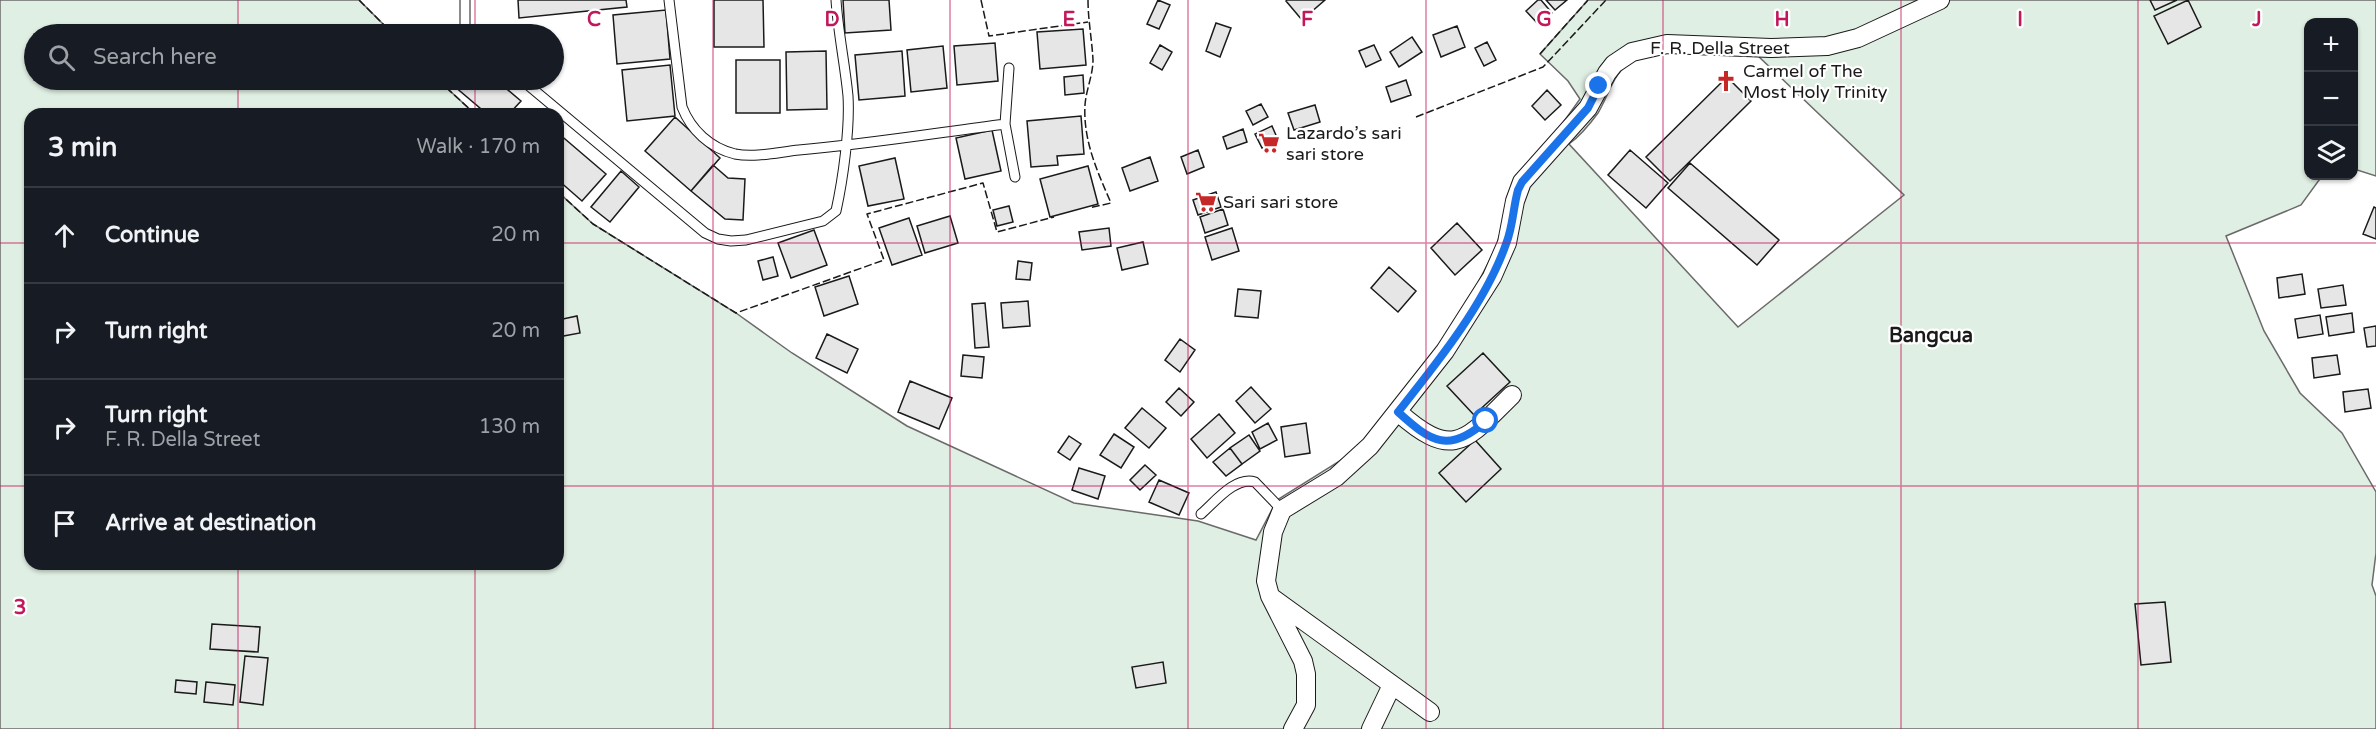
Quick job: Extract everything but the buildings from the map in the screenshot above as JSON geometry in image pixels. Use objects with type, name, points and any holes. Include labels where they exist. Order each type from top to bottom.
[{"type":"street","name":"F. R. Della Street","points":[[1282,510],[1336,477],[1370,446],[1445,351],[1492,277],[1507,243],[1518,190],[1522,182],[1588,108],[1607,73],[1624,56],[1644,48],[1667,44],[1771,48],[1827,46],[1858,38],[1941,0]]},
{"type":"street","points":[[1398,412],[1429,436],[1444,441],[1459,440],[1472,434],[1512,395]]},
{"type":"street","points":[[1282,510],[1273,532],[1266,581],[1270,596],[1303,661],[1306,674],[1306,705],[1293,729]]},
{"type":"street","points":[[1270,596],[1430,712]]},
{"type":"street","points":[[1371,729],[1392,685]]},
{"type":"lane","points":[[465,0],[465,24]]},
{"type":"lane","points":[[669,0],[682,106],[688,121],[710,143],[738,154],[845,146],[1005,124]]},
{"type":"lane","points":[[564,116],[688,221],[718,239],[746,240],[824,221],[836,212],[845,146],[848,99],[837,29],[836,0]]},
{"type":"lane","points":[[1010,68],[1005,124],[1015,177]]},
{"type":"lane","points":[[534,90],[555,108]]},
{"type":"lane","points":[[1201,514],[1224,494],[1244,481],[1255,482],[1282,510]]},
{"type":"green space","points":[[0,0],[359,0],[383,24],[24,24],[24,90],[449,90],[468,108],[24,108],[24,570],[564,570],[564,197],[593,224],[736,313],[792,353],[907,426],[1074,503],[1198,521],[1256,540],[1277,500],[1343,459],[1368,439],[1438,347],[1471,296],[1495,250],[1507,211],[1537,159],[1580,99],[1568,81],[1540,54],[1588,0],[2376,0],[2376,176],[2358,170],[2358,18],[2304,18],[2304,180],[2319,180],[2301,205],[2226,236],[2264,331],[2300,393],[2342,433],[2376,492],[2376,553],[2372,585],[2376,596],[2376,729],[0,729]],"holes":[[[1668,51],[1757,55],[1904,195],[1738,327],[1569,144],[1585,130],[1598,113],[1617,76],[1635,60]]]},
{"type":"fence","points":[[359,0],[383,24]]},
{"type":"fence","points":[[981,0],[989,36],[1088,22]]},
{"type":"fence","points":[[1088,0],[1093,60],[1085,105],[1086,131],[1096,167],[1111,203],[1089,208]]},
{"type":"fence","points":[[1540,54],[1588,0]]},
{"type":"fence","points":[[1416,117],[1543,67],[1606,0]]},
{"type":"fence","points":[[449,90],[468,108]]},
{"type":"fence","points":[[564,197],[593,224],[736,313],[884,260],[867,214],[983,183],[997,232],[1054,217]]},
{"type":"place","name":"Carmel of The Most Holy Trinity","points":[[1726,81]]},
{"type":"place","name":"Lazardo’s sari sari store","points":[[1269,143]]},
{"type":"place","name":"Sari sari store","points":[[1206,202]]},
{"type":"district","name":"Bangcua","points":[[1931,336]]},
{"type":"route","points":[[1486,421],[1472,434],[1459,440],[1444,441],[1429,436],[1413,426],[1398,412],[1445,351],[1492,277],[1507,243],[1515,201],[1522,182],[1588,108],[1599,86]]}]
